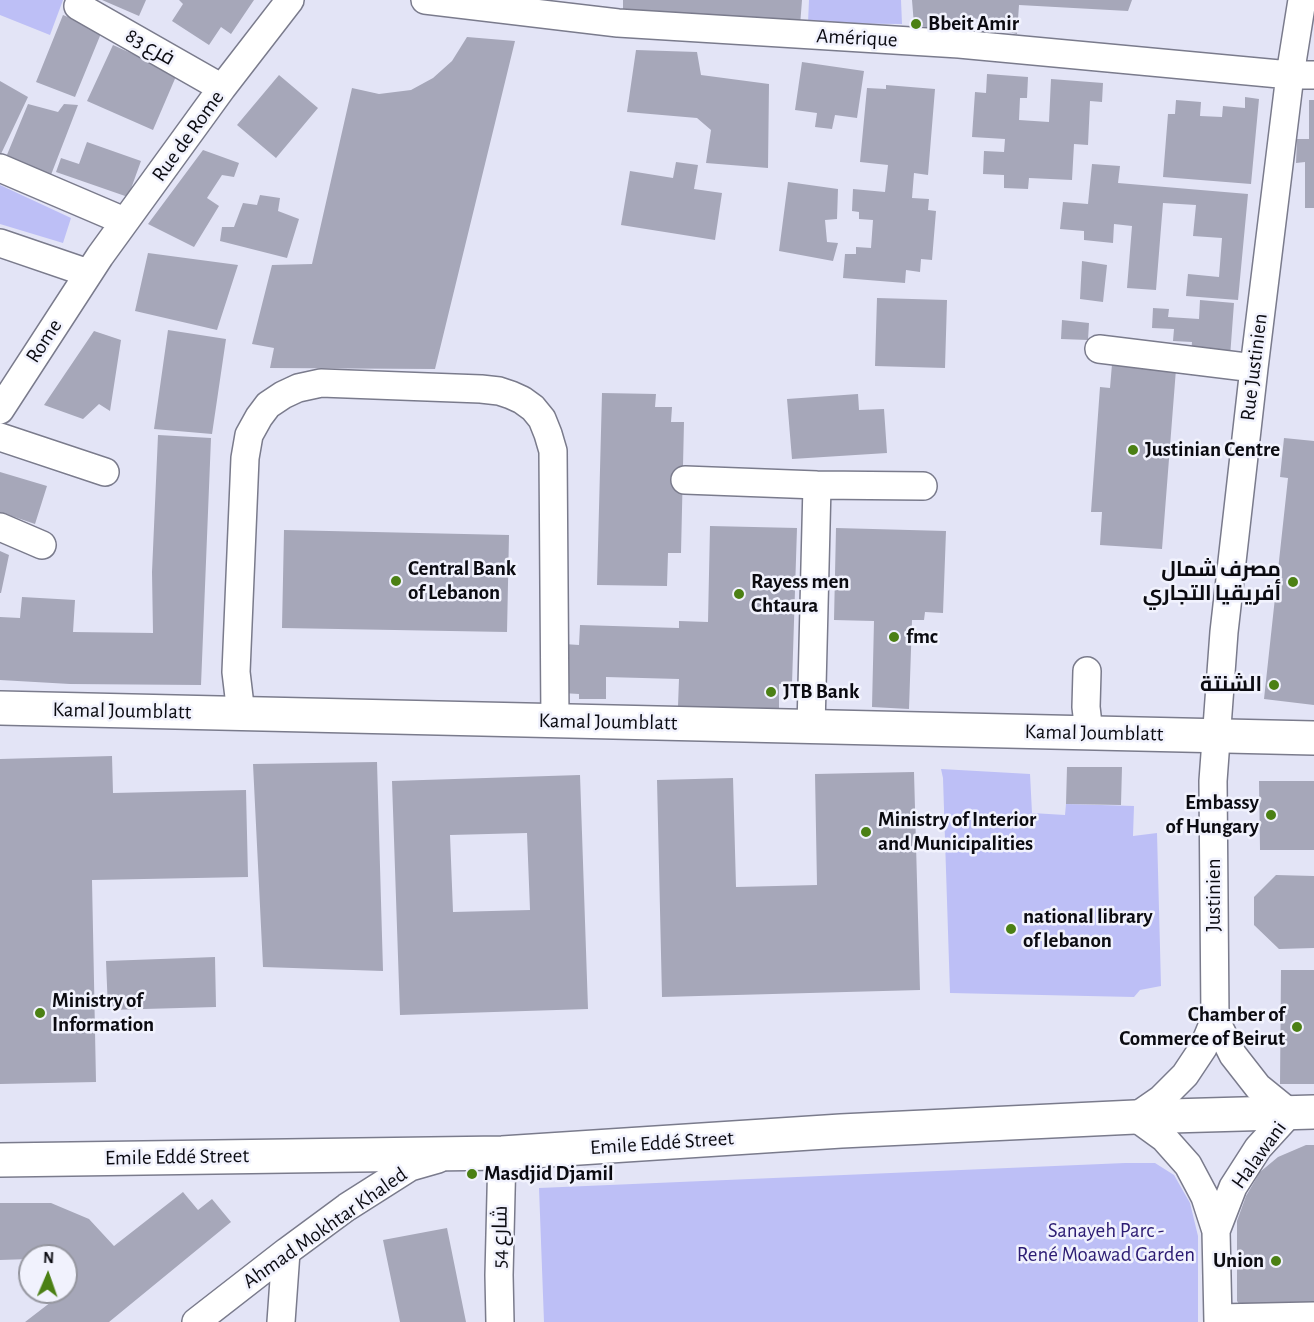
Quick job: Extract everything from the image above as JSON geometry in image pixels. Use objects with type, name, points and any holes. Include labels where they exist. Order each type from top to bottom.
[{"type":"main road","name":"Kamal Joumblatt","points":[[0,708],[1314,738]]},
{"type":"main road","name":"Emile Eddé Street","points":[[0,1160],[502,1153],[841,1131],[1135,1117],[1302,1113]]},
{"type":"street","name":"Rue de Rome","points":[[88,273],[222,88],[290,0]]},
{"type":"street","name":"Amérique","points":[[425,0],[618,23],[959,44],[1302,75]]},
{"type":"street","name":"Rue Justinien","points":[[1216,736],[1224,632],[1254,368],[1302,75],[1302,0]]},
{"type":"street","name":"فرع 83","points":[[78,6],[222,88]]},
{"type":"street","points":[[0,168],[124,221]]},
{"type":"street","points":[[0,243],[88,273]]},
{"type":"street","points":[[56,262],[65,285],[67,307]]},
{"type":"street","name":"Rome","points":[[0,410],[88,273]]},
{"type":"street","points":[[1100,349],[1254,368]]},
{"type":"street","points":[[241,714],[236,672],[245,458],[249,435],[268,405],[298,388],[321,383],[499,391],[522,400],[542,419],[553,451],[555,721]]},
{"type":"street","points":[[0,437],[105,471]]},
{"type":"street","points":[[686,480],[923,486]]},
{"type":"street","points":[[811,727],[817,485]]},
{"type":"street","points":[[0,526],[42,545]]},
{"type":"street","points":[[1087,671],[1086,707],[1089,733]]},
{"type":"street","name":"Justinien","points":[[1135,1117],[1161,1098],[1185,1075],[1203,1048],[1215,1019],[1213,781],[1216,736]]},
{"type":"street","name":"Justinien","points":[[1215,1019],[1233,1055],[1258,1087],[1302,1113]]},
{"type":"street","name":"Halawani","points":[[1216,1232],[1233,1187],[1258,1148],[1302,1113]]},
{"type":"street","name":"Halawani","points":[[1135,1117],[1164,1138],[1188,1165],[1205,1197],[1216,1232],[1218,1320]]},
{"type":"street","name":"Ahmad Mokhtar Khaled","points":[[196,1322],[347,1207],[410,1167],[462,1153]]},
{"type":"street","name":"شارع 54","points":[[500,1322],[502,1153]]},
{"type":"street","points":[[281,1322],[285,1252]]},
{"type":"street","points":[[1218,1320],[1314,1317]]},
{"type":"green space","points":[[0,0],[63,0],[50,35],[0,15]]},
{"type":"green space","points":[[809,0],[901,0],[902,24],[808,23]]},
{"type":"green space","points":[[0,185],[71,218],[63,243],[0,224]]},
{"type":"green space","points":[[941,769],[1030,774],[1032,813],[1065,815],[1066,804],[1134,806],[1133,836],[1157,833],[1161,986],[1140,990],[1134,997],[950,993]]},
{"type":"green space","name":"Sanayeh Parc - René Moawad Garden","points":[[1155,1163],[1174,1175],[1190,1203],[1198,1236],[1198,1322],[544,1322],[539,1188]]},
{"type":"building","points":[[102,0],[146,0],[139,16]]},
{"type":"building","points":[[179,0],[254,0],[231,34],[221,27],[209,45],[172,21],[183,4]]},
{"type":"building","points":[[623,0],[802,0],[800,26],[623,23]]},
{"type":"building","points":[[912,0],[1132,0],[1128,11],[1019,5],[1017,34],[985,27],[982,19],[961,18],[956,32],[914,25]]},
{"type":"building","points":[[63,15],[102,31],[75,97],[36,82]]},
{"type":"building","points":[[467,37],[515,41],[435,369],[270,368],[274,348],[252,344],[272,265],[312,264],[352,88],[379,94],[411,90],[433,78],[452,61]]},
{"type":"building","points":[[113,45],[177,74],[153,130],[87,101]]},
{"type":"building","points":[[636,50],[697,52],[701,75],[769,84],[768,168],[706,163],[711,130],[697,118],[627,112]]},
{"type":"building","points":[[802,62],[864,71],[857,118],[835,115],[832,129],[815,127],[817,113],[795,110]]},
{"type":"building","points":[[987,74],[1028,77],[1027,98],[1020,98],[1019,120],[1049,122],[1051,79],[1103,83],[1102,102],[1090,101],[1088,145],[1074,144],[1072,180],[1029,178],[1028,189],[1004,188],[1004,175],[983,174],[984,151],[1004,152],[1005,139],[972,137],[975,92],[986,93]]},
{"type":"building","points":[[279,75],[318,108],[276,158],[237,125]]},
{"type":"building","points":[[0,81],[28,97],[0,156]]},
{"type":"building","points":[[886,85],[935,89],[928,175],[914,173],[912,198],[929,199],[928,210],[936,211],[932,260],[921,259],[920,272],[906,270],[905,283],[843,278],[845,254],[856,254],[856,247],[871,248],[873,220],[859,219],[859,212],[852,211],[853,189],[885,192],[888,165],[860,162],[867,88],[886,89]]},
{"type":"building","points":[[1245,97],[1259,99],[1251,184],[1163,177],[1168,114],[1175,114],[1176,100],[1201,102],[1200,116],[1222,117],[1223,106],[1245,108]]},
{"type":"building","points":[[1309,100],[1314,100],[1314,208],[1305,208],[1305,162],[1296,163],[1297,139],[1309,139]]},
{"type":"building","points":[[28,104],[58,112],[64,104],[78,105],[49,180],[4,162]]},
{"type":"building","points":[[87,142],[141,161],[128,197],[56,172],[61,158],[79,164]]},
{"type":"building","points":[[203,150],[239,163],[234,177],[222,175],[207,198],[219,206],[194,247],[148,224]]},
{"type":"building","points":[[676,162],[698,165],[694,189],[722,193],[715,240],[621,225],[630,171],[673,178]]},
{"type":"building","points":[[1092,164],[1120,166],[1118,183],[1248,194],[1238,300],[1186,296],[1188,274],[1219,277],[1222,238],[1193,236],[1196,205],[1163,203],[1156,290],[1127,288],[1132,226],[1114,224],[1113,243],[1084,240],[1084,231],[1060,229],[1063,202],[1088,204]]},
{"type":"building","points":[[788,182],[838,189],[837,219],[825,220],[827,242],[838,243],[833,261],[779,251]]},
{"type":"building","points":[[260,195],[280,198],[278,211],[299,219],[287,258],[220,241],[222,227],[234,227],[243,203],[257,205]]},
{"type":"building","points":[[148,253],[238,265],[217,330],[135,311]]},
{"type":"building","points":[[1082,261],[1107,265],[1103,302],[1080,299]]},
{"type":"building","points":[[877,298],[947,300],[945,368],[875,366]]},
{"type":"building","points":[[1200,300],[1234,303],[1230,357],[1191,354],[1192,342],[1173,341],[1174,329],[1152,328],[1153,308],[1169,309],[1168,317],[1199,319]]},
{"type":"building","points":[[1062,320],[1089,323],[1088,340],[1061,339]]},
{"type":"building","points":[[168,330],[226,339],[212,434],[154,429]]},
{"type":"building","points":[[94,331],[121,340],[110,411],[99,404],[83,419],[44,405]]},
{"type":"building","name":"Justinian Centre","points":[[1112,364],[1176,369],[1162,549],[1100,545],[1102,512],[1091,512],[1100,387],[1110,388]]},
{"type":"building","points":[[602,393],[656,394],[655,407],[672,407],[671,422],[684,422],[681,553],[668,553],[667,586],[597,585]]},
{"type":"building","points":[[858,394],[859,410],[884,409],[887,453],[792,459],[787,399]]},
{"type":"building","points":[[158,435],[211,438],[201,685],[70,684],[0,680],[0,617],[20,618],[22,597],[75,600],[73,632],[153,633],[152,572]]},
{"type":"building","points":[[1284,438],[1314,441],[1314,705],[1264,699],[1288,478],[1280,477]]},
{"type":"building","points":[[0,472],[47,486],[35,524],[0,512]]},
{"type":"building","points":[[710,526],[797,528],[792,684],[779,684],[779,709],[678,706],[679,679],[606,677],[606,699],[579,699],[579,694],[562,693],[564,644],[579,645],[580,625],[679,628],[679,621],[708,622]]},
{"type":"building","points":[[836,528],[946,531],[943,613],[925,612],[924,620],[912,620],[909,709],[872,707],[874,621],[834,620]]},
{"type":"building","name":"Central Bank of Lebanon","points":[[284,530],[509,535],[507,632],[282,628]]},
{"type":"building","points":[[0,551],[9,555],[1,593],[0,593]]},
{"type":"building","points":[[112,756],[113,793],[246,790],[248,877],[92,880],[96,1082],[0,1084],[0,759]]},
{"type":"building","points":[[377,762],[383,971],[263,967],[253,764]]},
{"type":"building","points":[[1067,767],[1122,767],[1121,805],[1066,804]]},
{"type":"building","name":"Ministry of Interior and Municipalities","points":[[914,772],[920,990],[662,997],[657,780],[733,778],[736,887],[817,885],[815,774]]},
{"type":"building","points":[[580,775],[588,1009],[400,1015],[392,781]],"holes":[[[527,833],[530,910],[453,912],[450,835]]]},
{"type":"building","points":[[1259,781],[1314,781],[1314,850],[1260,850]]},
{"type":"building","points":[[1276,875],[1314,876],[1314,948],[1279,949],[1254,925],[1254,897]]},
{"type":"building","points":[[215,957],[216,1007],[108,1010],[106,961]]},
{"type":"building","name":"Chamber of Commerce of Beirut","points":[[1281,970],[1314,970],[1314,1084],[1280,1084]]},
{"type":"building","name":"Union","points":[[1306,1145],[1314,1145],[1314,1309],[1244,1311],[1237,1301],[1237,1221],[1246,1196],[1260,1172],[1278,1157]]},
{"type":"building","points":[[183,1192],[198,1210],[212,1199],[231,1222],[109,1322],[25,1322],[48,1304],[78,1304],[78,1244],[18,1244],[18,1259],[0,1260],[0,1203],[51,1203],[89,1219],[114,1246]]},
{"type":"building","points":[[447,1228],[466,1322],[400,1322],[383,1240]]},
{"type":"place","name":"Bbeit Amir","points":[[916,24]]},
{"type":"place","name":"Justinian Centre","points":[[1133,450]]},
{"type":"place","name":"Central Bank of Lebanon","points":[[396,581]]},
{"type":"place","name":"مصرف شمال أفريقيا التجاري","points":[[1293,582]]},
{"type":"place","name":"Rayess men Chtaura","points":[[739,594]]},
{"type":"place","name":"fmc","points":[[894,637]]},
{"type":"place","name":"الشنتة","points":[[1274,685]]},
{"type":"place","name":"JTB Bank","points":[[771,692]]},
{"type":"place","name":"Embassy of Hungary","points":[[1271,815]]},
{"type":"place","name":"Ministry of Interior and Municipalities","points":[[866,832]]},
{"type":"place","name":"national library of lebanon","points":[[1011,929]]},
{"type":"place","name":"Ministry of Information","points":[[40,1013]]},
{"type":"place","name":"Chamber of Commerce of Beirut","points":[[1297,1027]]},
{"type":"place","name":"Masdjid Djamil","points":[[472,1174]]},
{"type":"place","name":"Union","points":[[1276,1261]]}]
